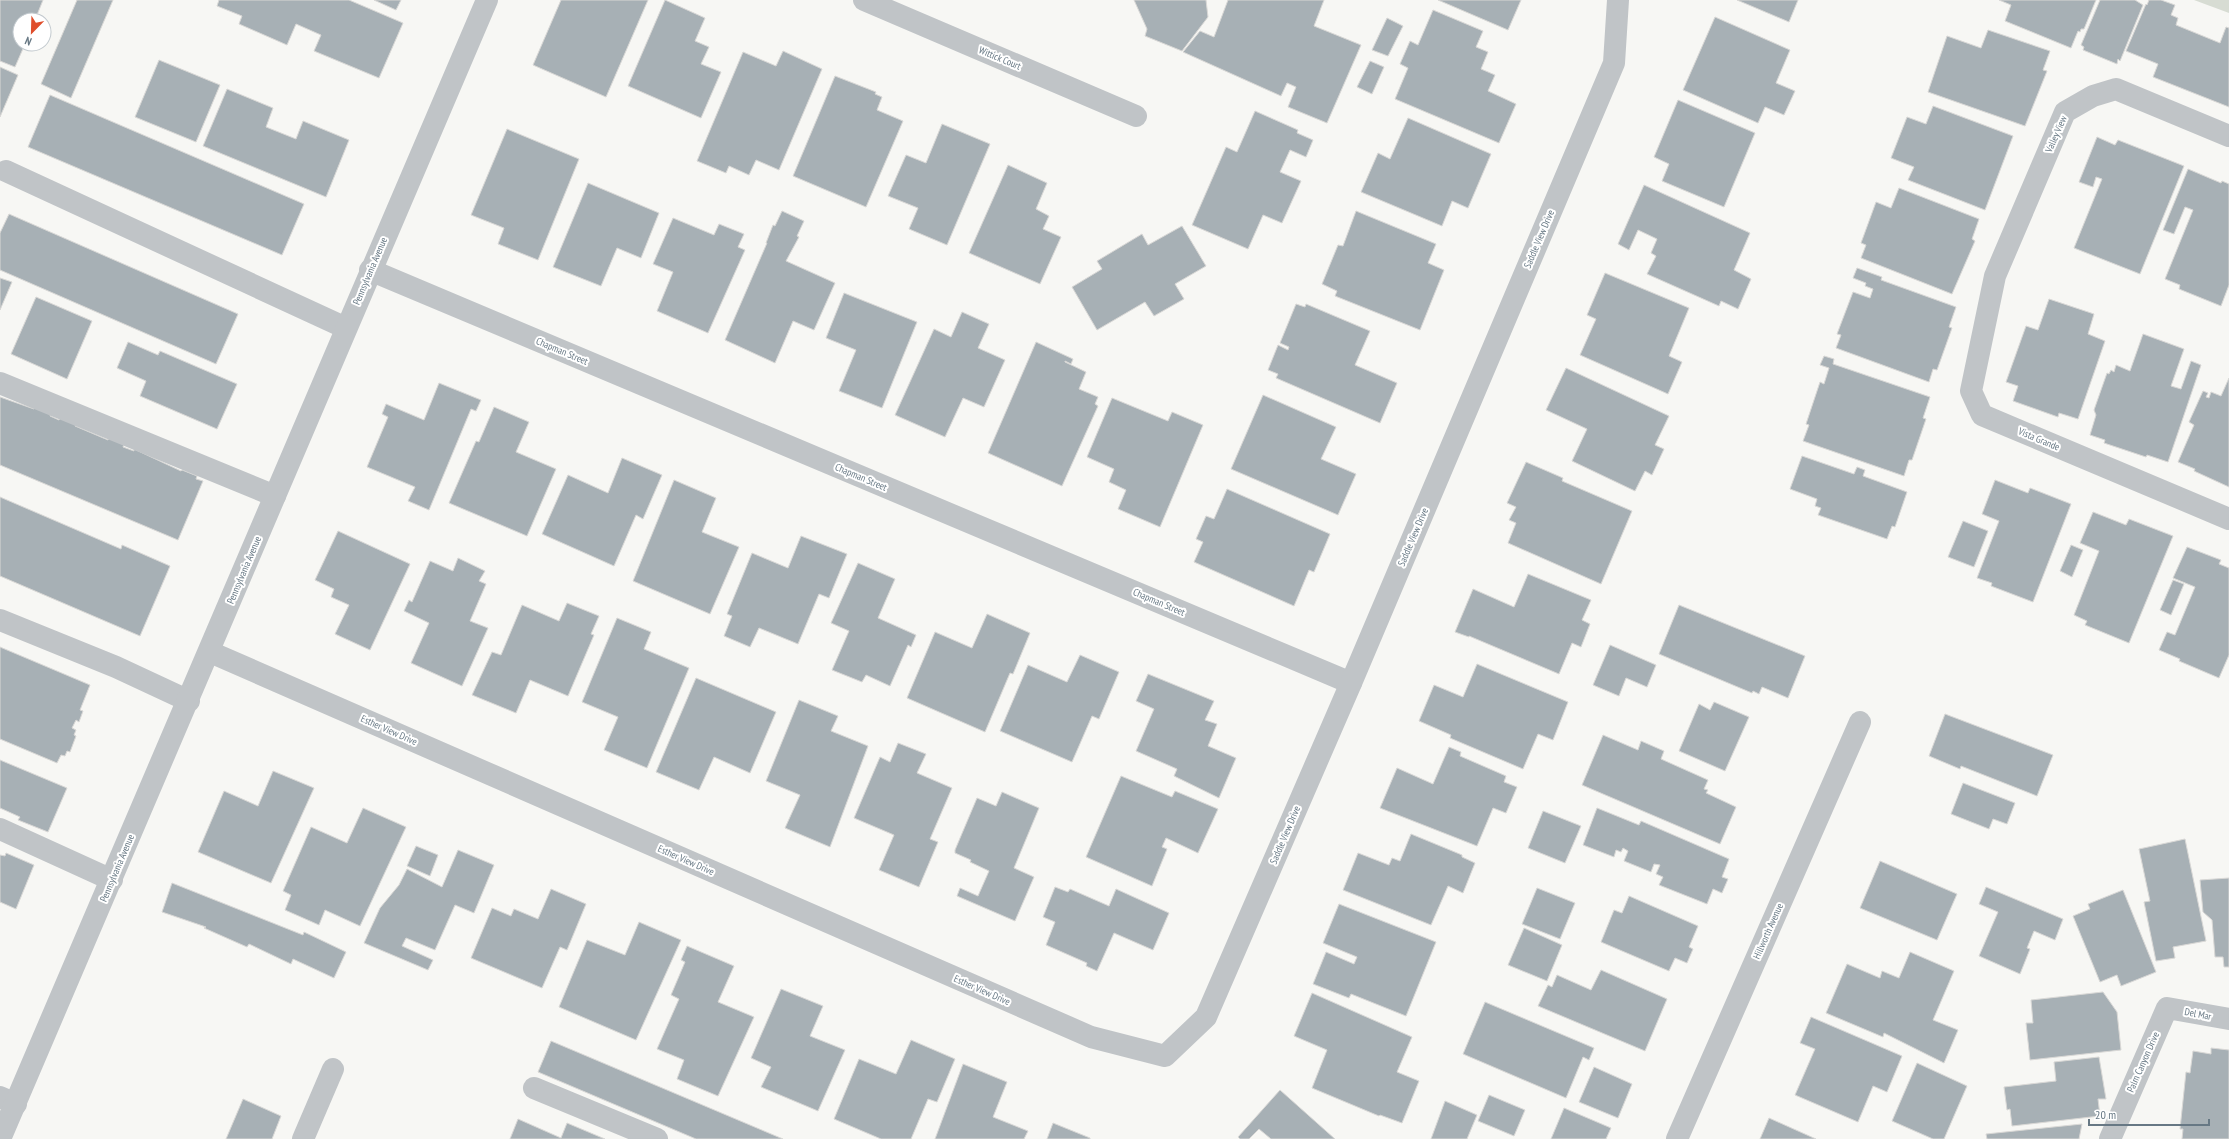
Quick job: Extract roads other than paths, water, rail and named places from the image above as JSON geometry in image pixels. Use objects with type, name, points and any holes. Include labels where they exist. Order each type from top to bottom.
[{"type":"street","name":"Pennsylvania Avenue","points":[[0,1139],[8,1100],[112,880],[210,652],[370,270],[487,0]]},
{"type":"street","name":"Wittick Court","points":[[864,0],[1136,116]]},
{"type":"street","name":"Saddle View Drive","points":[[1165,1056],[1206,1017],[1351,683],[1614,63],[1618,0]]},
{"type":"street","name":"Valley View","points":[[1995,276],[2065,112],[2093,96],[2116,88],[2229,136]]},
{"type":"street","points":[[6,171],[346,328]]},
{"type":"street","name":"Chapman Street","points":[[370,270],[1351,683]]},
{"type":"street","name":"Vista Grande","points":[[1995,276],[1970,391],[1982,416],[2229,519]]},
{"type":"street","points":[[0,383],[275,496]]},
{"type":"street","points":[[0,620],[116,667],[189,701]]},
{"type":"street","name":"Esther View Drive","points":[[210,652],[1091,1037],[1165,1056]]},
{"type":"street","name":"Hillworth Avenue","points":[[1677,1139],[1860,722]]},
{"type":"street","points":[[0,829],[112,880]]},
{"type":"street","name":"Del Mar","points":[[2167,1008],[2229,1019]]},
{"type":"street","name":"Palm Canyon Drive","points":[[2110,1139],[2167,1008]]},
{"type":"street","points":[[304,1139],[333,1069]]},
{"type":"street","points":[[534,1088],[657,1139]]}]
